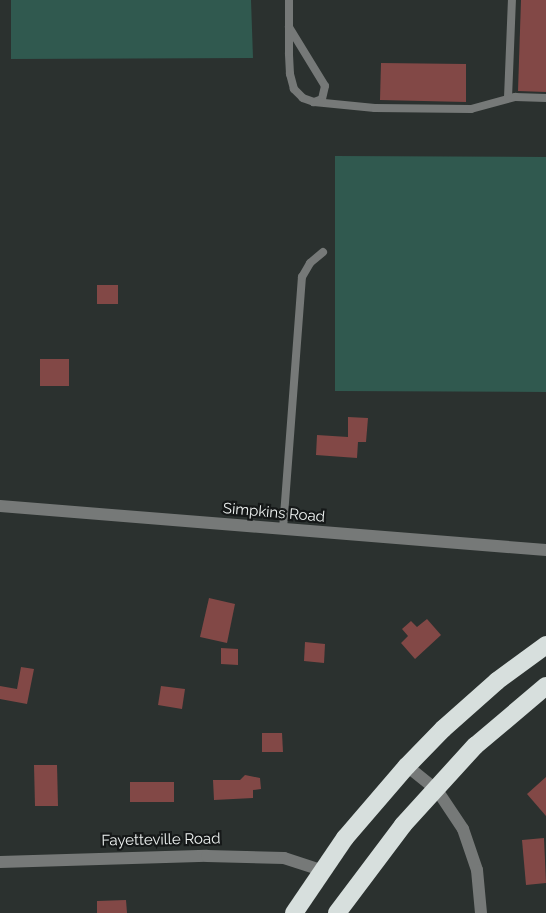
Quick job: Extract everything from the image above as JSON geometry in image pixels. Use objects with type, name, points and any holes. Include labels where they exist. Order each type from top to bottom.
[{"type":"highway","points":[[294,913],[321,870],[372,804],[407,766],[443,729],[497,681],[546,645]]},
{"type":"highway","points":[[337,913],[403,825],[475,746],[546,686]]},
{"type":"street","name":"Simpkins Road","points":[[0,506],[546,550]]},
{"type":"street","points":[[407,766],[436,789],[463,829],[477,870],[481,913]]},
{"type":"street","name":"Fayetteville Road","points":[[0,862],[207,856],[284,858],[321,870]]},
{"type":"lane","points":[[289,0],[290,74],[294,89],[303,98],[314,102],[375,108],[471,109],[508,98],[546,98]]},
{"type":"lane","points":[[508,98],[512,0]]},
{"type":"lane","points":[[289,27],[325,86],[322,99],[314,102]]},
{"type":"lane","points":[[283,529],[302,277],[310,263],[323,252]]},
{"type":"green space","points":[[11,0],[251,0],[253,58],[11,59]]},
{"type":"green space","points":[[335,156],[546,157],[546,392],[335,391]]},
{"type":"building","points":[[521,0],[546,0],[546,92],[518,91]]},
{"type":"building","points":[[381,63],[466,64],[466,102],[380,100]]},
{"type":"building","points":[[97,285],[118,285],[118,304],[97,304]]},
{"type":"building","points":[[40,359],[69,359],[69,386],[40,386]]},
{"type":"building","points":[[348,417],[368,418],[366,442],[358,442],[357,458],[316,455],[317,435],[348,437]]},
{"type":"building","points":[[209,598],[235,604],[227,643],[200,637]]},
{"type":"building","points":[[427,619],[441,635],[415,659],[401,643],[408,636],[402,629],[411,621],[417,627]]},
{"type":"building","points":[[305,642],[325,644],[324,663],[304,661]]},
{"type":"building","points":[[221,648],[238,649],[238,665],[221,664]]},
{"type":"building","points":[[21,667],[34,669],[27,704],[0,699],[0,686],[17,689]]},
{"type":"building","points":[[161,686],[185,689],[182,709],[158,705]]},
{"type":"building","points":[[262,733],[282,733],[283,752],[262,752]]},
{"type":"building","points":[[34,765],[57,765],[58,806],[35,806]]},
{"type":"building","points":[[245,775],[260,778],[261,789],[253,790],[253,798],[214,800],[213,780],[240,780]]},
{"type":"building","points":[[546,777],[546,816],[527,794]]},
{"type":"building","points":[[130,782],[174,782],[174,802],[130,802]]},
{"type":"building","points":[[544,838],[546,883],[526,885],[522,840]]},
{"type":"building","points":[[126,900],[127,913],[97,913],[97,901]]}]
